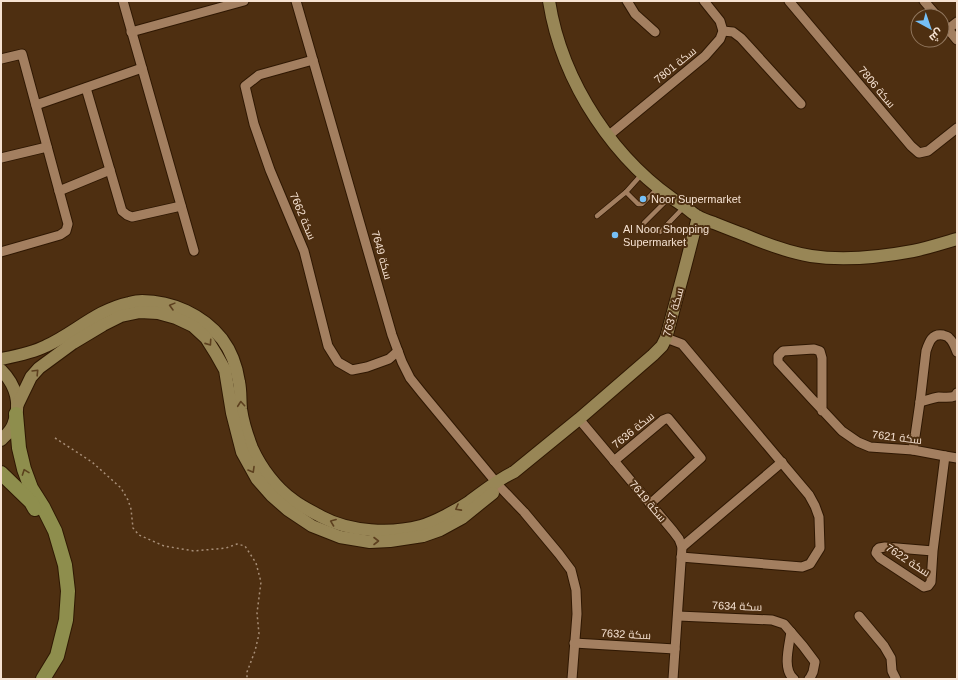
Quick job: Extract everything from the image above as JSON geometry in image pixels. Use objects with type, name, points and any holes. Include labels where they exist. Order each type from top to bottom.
[{"type":"main road","points":[[17,410],[18,448],[24,470],[31,488],[43,507],[55,531],[65,565],[68,591],[66,620],[57,656],[43,679]]},
{"type":"main road","points":[[1,473],[31,502],[52,544],[58,570],[58,604],[56,626],[48,655],[34,679]]},
{"type":"street","points":[[123,1],[194,251]]},
{"type":"street","points":[[131,32],[244,1]]},
{"type":"street","name":"سكة 7649","points":[[296,1],[392,335],[402,362],[414,383],[498,484],[524,512],[571,570],[576,590],[577,614],[572,679]]},
{"type":"street","points":[[549,1],[556,30],[566,61],[575,82],[589,108],[608,136],[642,174],[658,188],[698,217],[776,248],[811,256],[836,258],[876,257],[914,251],[957,239]]},
{"type":"street","points":[[627,1],[635,14],[655,32]]},
{"type":"street","points":[[704,1],[720,21],[723,31],[733,32],[741,38],[801,104]]},
{"type":"street","name":"سكة 7806","points":[[789,1],[911,146],[919,152],[928,151],[957,128]]},
{"type":"street","name":"سكة 7801","points":[[608,136],[705,56],[720,39],[723,31]]},
{"type":"street","points":[[950,32],[957,40]]},
{"type":"street","points":[[1,59],[22,54],[68,224],[66,231],[60,235],[1,252]]},
{"type":"street","name":"سكة 7662","points":[[313,60],[259,75],[245,86],[254,124],[270,170],[304,251],[328,346],[338,362],[352,370],[367,367],[389,359],[398,351]]},
{"type":"street","points":[[36,105],[142,68]]},
{"type":"street","points":[[86,88],[122,211],[132,217],[181,206]]},
{"type":"street","points":[[1,158],[47,147]]},
{"type":"street","points":[[59,191],[110,170]]},
{"type":"street","name":"سكة 7637","points":[[579,419],[662,346],[666,338],[698,217]]},
{"type":"street","points":[[1,359],[30,353],[47,346],[97,315],[119,305],[142,301],[163,303],[179,307],[196,316],[212,328],[223,340],[233,361],[240,384],[241,409],[244,426],[253,450],[275,484],[293,500],[310,511],[334,523],[374,531],[420,526],[434,521],[468,502],[485,489],[508,480],[514,472],[579,419]]},
{"type":"street","points":[[1,440],[13,426],[17,410],[31,377],[39,368],[73,343],[121,316],[140,312],[158,313],[176,318],[193,326],[206,338],[225,370],[232,413],[242,452],[257,479],[272,496],[288,510],[312,526],[340,537],[370,542],[390,541],[423,536],[440,530],[462,518],[498,484]]},
{"type":"street","points":[[913,450],[926,351],[929,343],[932,337],[945,335],[950,338],[957,352]]},
{"type":"street","points":[[666,338],[682,344],[809,495],[819,517],[820,548],[810,564],[802,567],[681,557]]},
{"type":"street","name":"سكة 7621","points":[[822,411],[822,358],[820,351],[814,349],[783,351],[778,356],[778,362],[822,411],[842,431],[858,442],[870,447],[913,450],[957,458]]},
{"type":"street","points":[[1,370],[9,378],[15,391],[17,410]]},
{"type":"street","points":[[920,402],[941,397],[950,398],[955,396],[957,393]]},
{"type":"street","name":"سكة 7636","points":[[614,461],[663,420],[668,418],[701,458],[650,504]]},
{"type":"street","name":"سكة 7619","points":[[579,419],[673,531],[679,539],[682,547]]},
{"type":"street","name":"سكة 7622","points":[[933,551],[885,547],[879,548],[876,553],[880,558],[924,587],[928,586],[930,582],[945,456]]},
{"type":"street","points":[[673,679],[682,547],[782,462]]},
{"type":"street","name":"سكة 7634","points":[[678,616],[772,620],[784,624],[804,646],[815,662],[813,672],[809,679]]},
{"type":"street","points":[[859,616],[884,646],[890,658],[892,671],[896,679]]},
{"type":"street","points":[[791,632],[787,666],[791,676],[794,679]]},
{"type":"street","name":"سكة 7632","points":[[574,643],[675,649]]},
{"type":"lane","points":[[597,216],[626,192],[642,174]]},
{"type":"lane","points":[[626,192],[638,204],[642,204],[658,188]]},
{"type":"lane","points":[[644,223],[670,197]]},
{"type":"lane","points":[[660,232],[684,207]]},
{"type":"path","points":[[55,438],[92,462],[121,488],[131,509],[133,528],[139,535],[164,546],[194,551],[226,548],[237,544],[245,546],[256,563],[261,582],[257,613],[259,634],[255,651],[247,672],[247,679]]},
{"type":"place","name":"Noor Supermarket","points":[[643,199]]},
{"type":"place","name":"Al Noor Shopping Supermarket","points":[[615,235]]}]
